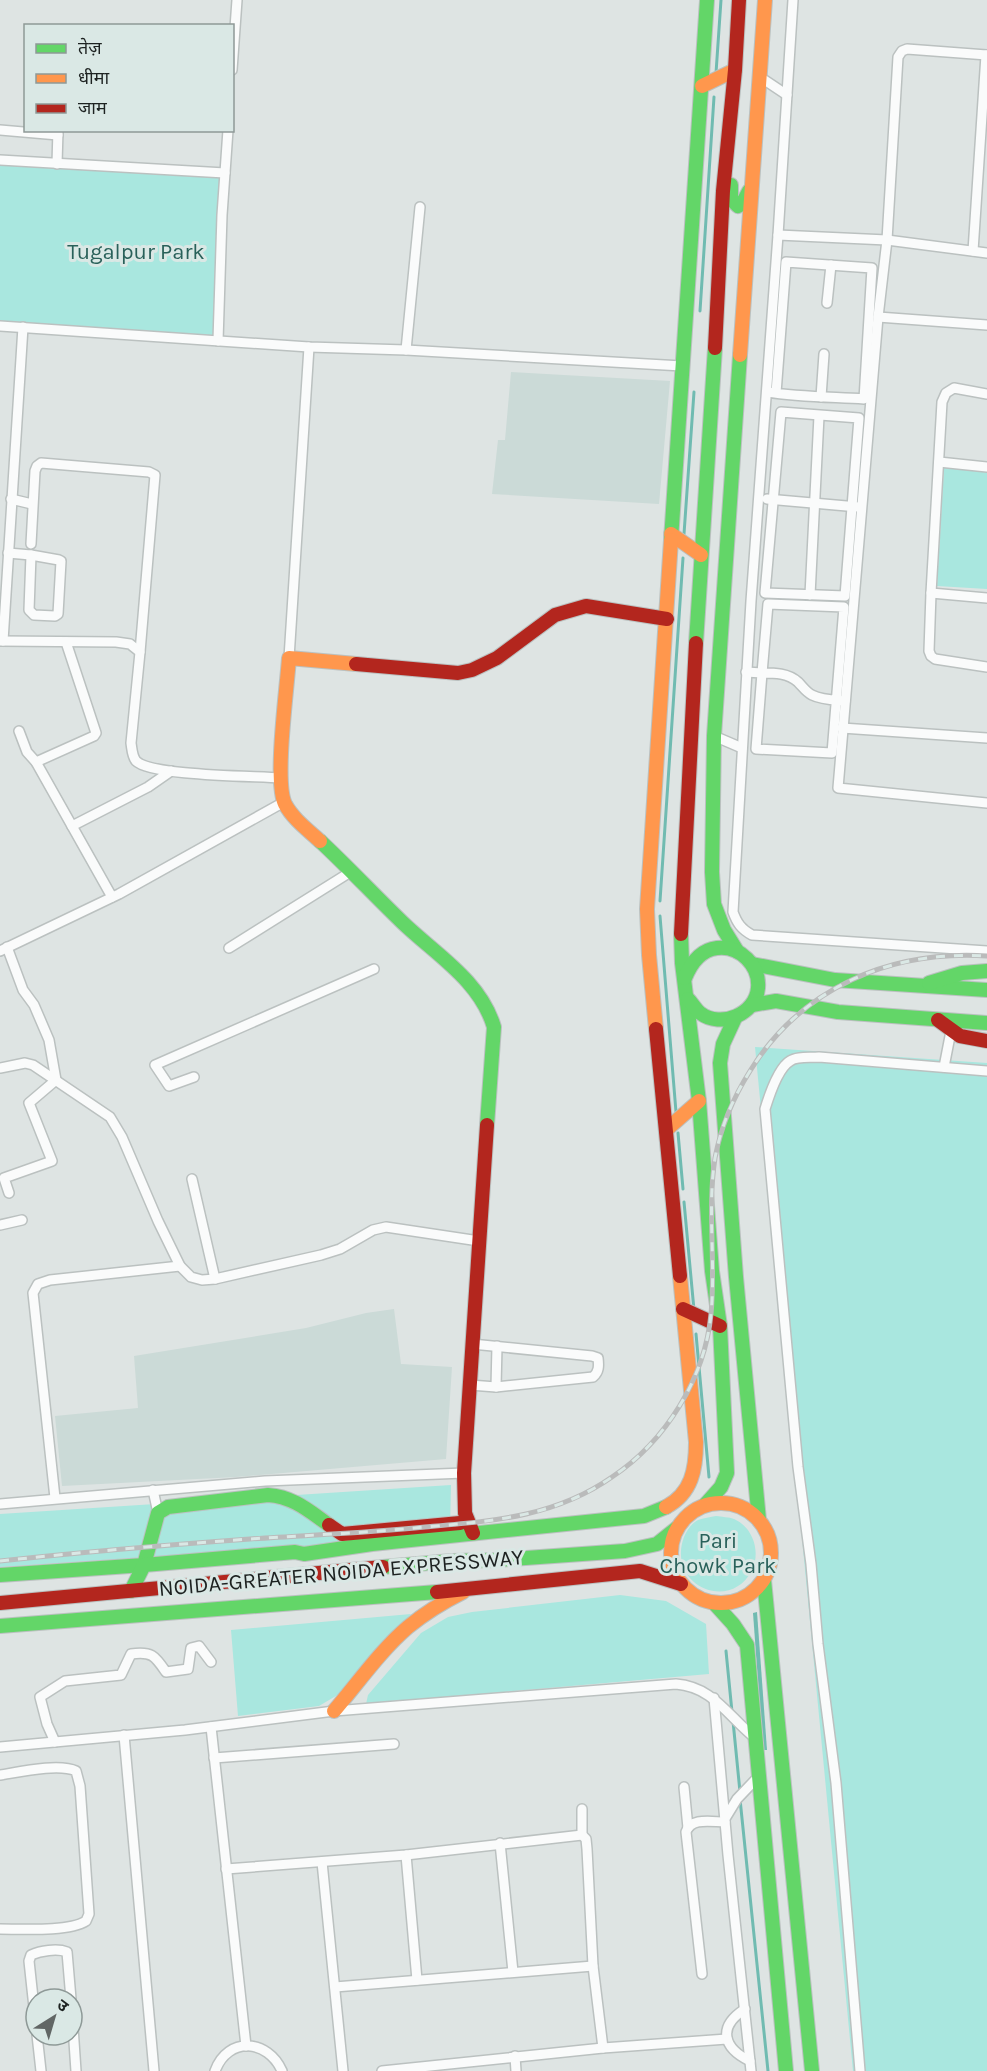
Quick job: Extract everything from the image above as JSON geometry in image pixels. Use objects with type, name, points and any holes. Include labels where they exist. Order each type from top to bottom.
[{"type":"main road","points":[[131,1591],[144,1565],[158,1513],[168,1507],[268,1495],[291,1499],[342,1534],[460,1524],[473,1533],[644,1516],[662,1510],[677,1500],[687,1490],[693,1478],[696,1462],[649,955],[647,909],[707,0]]},
{"type":"main road","points":[[705,1505],[721,1489],[727,1473],[720,1326],[712,1271],[699,1101],[682,963],[681,926],[701,555],[739,0]]},
{"type":"main road","points":[[737,951],[724,930],[714,904],[712,872],[714,736],[765,0]]},
{"type":"main road","points":[[702,86],[735,70]]},
{"type":"main road","points":[[726,166],[730,174],[733,203],[738,206],[742,204],[751,187]]},
{"type":"main road","points":[[671,534],[701,555]]},
{"type":"main road","points":[[460,1524],[494,1027],[480,996],[467,981],[297,821],[284,802],[280,778],[289,658],[458,673],[488,665],[555,615],[567,610],[586,606],[667,619]]},
{"type":"main road","points":[[685,978],[688,969],[700,954],[718,948],[737,951],[746,956],[758,977],[758,992],[752,1005],[735,1018],[716,1020],[707,1017],[699,1012],[687,997]]},
{"type":"main road","points":[[752,964],[835,980],[987,990]]},
{"type":"main road","points":[[924,985],[962,973],[987,972]]},
{"type":"main road","points":[[752,1005],[776,1001],[838,1012],[987,1023]]},
{"type":"main road","points":[[735,1018],[723,1044],[720,1063],[736,1277],[759,1520]]},
{"type":"main road","points":[[938,1020],[951,1032],[969,1040],[987,1041]]},
{"type":"main road","points":[[666,1130],[699,1101]]},
{"type":"main road","points":[[683,1309],[720,1326]]},
{"type":"main road","points":[[734,1504],[748,1510],[759,1520],[768,1534],[771,1549],[770,1565],[764,1580],[742,1599],[728,1603],[701,1600],[681,1584],[674,1571],[670,1557],[671,1542],[676,1528],[694,1510],[705,1505],[734,1504]]},
{"type":"main road","points":[[0,1575],[295,1552],[304,1554],[372,1544],[460,1524],[473,1533]]},
{"type":"main road","name":"NOIDA-GREATER NOIDA EXPRESSWAY","points":[[0,1604],[452,1561],[625,1551],[657,1544],[676,1528]]},
{"type":"main road","points":[[304,1554],[318,1574]]},
{"type":"main road","name":"NOIDA-GREATER NOIDA EXPRESSWAY","points":[[0,1626],[470,1589],[640,1571],[681,1584]]},
{"type":"main road","points":[[764,1580],[812,2071]]},
{"type":"main road","points":[[334,1711],[393,1642],[417,1619],[435,1606],[470,1589]]},
{"type":"main road","points":[[714,1603],[747,1644],[786,2071]]},
{"type":"street","points":[[234,42],[237,0]]},
{"type":"street","points":[[772,393],[776,261],[793,0]]},
{"type":"street","points":[[973,251],[987,55],[907,49],[902,51],[898,57],[887,240],[857,507],[845,596],[765,593],[780,412],[859,418],[857,507],[841,700],[832,753],[756,749],[768,604],[843,607],[841,700],[842,728],[838,788],[987,803]]},
{"type":"street","points":[[760,77],[786,95]]},
{"type":"street","points":[[0,130],[24,131]]},
{"type":"street","points":[[39,132],[58,133],[57,164]]},
{"type":"street","points":[[218,341],[228,132]]},
{"type":"street","points":[[0,160],[225,173]]},
{"type":"street","points":[[406,350],[420,207]]},
{"type":"street","points":[[778,235],[887,240],[987,253]]},
{"type":"street","points":[[772,393],[864,399],[872,268],[776,261]]},
{"type":"street","points":[[786,262],[759,498],[733,912],[743,931],[752,935],[987,951]]},
{"type":"street","points":[[827,303],[831,265]]},
{"type":"street","points":[[878,317],[987,325]]},
{"type":"street","points":[[0,326],[309,347],[406,350],[682,366]]},
{"type":"street","points":[[23,327],[1,641],[116,642],[130,644],[140,652]]},
{"type":"street","points":[[289,658],[309,347]]},
{"type":"street","points":[[821,397],[824,354]]},
{"type":"street","points":[[987,394],[954,388],[946,393],[942,402],[929,651],[931,656],[945,661],[987,667]]},
{"type":"street","points":[[810,595],[819,416]]},
{"type":"street","points":[[939,462],[987,467]]},
{"type":"street","points":[[31,544],[35,471],[41,463],[149,472],[155,475],[131,743],[132,753],[136,761],[147,767],[171,771],[280,778]]},
{"type":"street","points":[[759,498],[857,507]]},
{"type":"street","points":[[12,499],[33,504]]},
{"type":"street","points":[[8,553],[31,555],[61,561],[58,614],[55,616],[34,615],[29,610],[31,555]]},
{"type":"street","points":[[931,593],[987,597]]},
{"type":"street","points":[[36,762],[94,736],[96,733],[66,642]]},
{"type":"street","points":[[747,672],[791,677],[810,694],[841,700]]},
{"type":"street","points":[[842,728],[987,738]]},
{"type":"street","points":[[19,731],[27,752],[36,762],[112,897]]},
{"type":"street","points":[[714,736],[742,748]]},
{"type":"street","points":[[72,826],[148,787],[171,771]]},
{"type":"street","points":[[56,1080],[49,1040],[34,1005],[22,990],[3,949],[112,897],[284,802]]},
{"type":"street","points":[[229,948],[352,871]]},
{"type":"street","points":[[194,1077],[169,1086],[155,1065],[374,969]]},
{"type":"street","points":[[944,1067],[951,1032]]},
{"type":"street","points":[[860,2071],[836,1783],[792,1411],[765,1109],[778,1076],[787,1063],[796,1058],[819,1057],[987,1071]]},
{"type":"street","points":[[0,1068],[16,1064],[30,1064],[110,1117],[122,1137],[180,1266],[191,1277],[202,1280],[215,1279],[321,1255],[340,1249],[373,1230],[386,1227],[479,1241]]},
{"type":"street","points":[[9,1193],[4,1178],[51,1161],[29,1103],[56,1080]]},
{"type":"street","points":[[192,1179],[215,1279]]},
{"type":"street","points":[[0,1226],[22,1220]]},
{"type":"street","points":[[55,1498],[33,1293],[38,1284],[50,1280],[180,1266]]},
{"type":"street","points":[[470,1385],[496,1387],[593,1377],[597,1373],[599,1364],[598,1358],[592,1356],[472,1344]]},
{"type":"street","points":[[496,1387],[497,1346]]},
{"type":"street","points":[[0,1504],[278,1481],[464,1473]]},
{"type":"street","points":[[278,1481],[279,1496]]},
{"type":"street","points":[[153,1490],[158,1513]]},
{"type":"street","points":[[55,1742],[47,1724],[40,1697],[65,1681],[121,1675],[131,1654],[146,1652],[157,1658],[166,1672],[188,1669],[191,1648],[199,1646],[212,1662]]},
{"type":"street","points":[[0,1747],[211,1727],[334,1711],[676,1684],[701,1689],[714,1698],[754,1737]]},
{"type":"street","points":[[714,1698],[751,2066]]},
{"type":"street","points":[[211,1727],[246,2046]]},
{"type":"street","points":[[124,1735],[154,2071]]},
{"type":"street","points":[[214,1758],[394,1744]]},
{"type":"street","points":[[0,1774],[57,1768],[76,1771],[80,1786],[90,1914],[86,1922],[75,1926],[0,1929]]},
{"type":"street","points":[[725,1821],[740,1796],[759,1776]]},
{"type":"street","points":[[684,1787],[688,1828],[686,1832],[702,1974]]},
{"type":"street","points":[[582,1809],[582,1835],[586,1839],[587,1849],[593,1966],[603,2048]]},
{"type":"street","points":[[688,1828],[695,1822],[725,1821]]},
{"type":"street","points":[[226,1869],[406,1855],[582,1835]]},
{"type":"street","points":[[500,1843],[513,1972]]},
{"type":"street","points":[[406,1855],[417,1980]]},
{"type":"street","points":[[322,1862],[343,2071]]},
{"type":"street","points":[[32,1987],[29,1961],[31,1955],[37,1952],[62,1950],[67,1952],[70,1987]]},
{"type":"street","points":[[334,1987],[593,1966]]},
{"type":"street","points":[[745,2009],[730,2021],[727,2027],[727,2039],[738,2055],[751,2066]]},
{"type":"street","points":[[382,2071],[515,2056],[727,2039]]},
{"type":"street","points":[[215,2071],[225,2055],[235,2048],[246,2046],[257,2047],[268,2052],[282,2071]]},
{"type":"street","points":[[38,2047],[41,2071]]},
{"type":"street","points":[[74,2047],[76,2071]]},
{"type":"street","points":[[515,2056],[516,2071]]},
{"type":"shaded area","points":[[511,372],[670,381],[659,504],[492,494],[498,440],[505,440]]},
{"type":"shaded area","points":[[394,1309],[401,1364],[452,1367],[446,1459],[236,1477],[62,1486],[55,1416],[138,1408],[134,1356],[306,1328],[366,1313]]},
{"type":"shaded area","points":[[757,1612],[767,1750],[763,1750],[753,1613]]},
{"type":"green space","name":"Tugalpur Park","points":[[0,160],[225,173],[218,341],[0,326]]},
{"type":"green space","points":[[944,468],[987,472],[987,589],[937,586]]},
{"type":"green space","points":[[755,1047],[987,1063],[987,2071],[853,2071]]},
{"type":"green space","points":[[451,1485],[450,1529],[437,1537],[0,1567],[0,1514]]},
{"type":"green space","name":"Pari Chowk Park","points":[[716,1516],[728,1517],[741,1523],[754,1541],[756,1556],[752,1570],[742,1583],[730,1590],[717,1591],[703,1588],[692,1580],[684,1569],[681,1554],[684,1537],[691,1525],[698,1520]]},
{"type":"green space","points":[[620,1595],[666,1601],[706,1624],[709,1674],[366,1704],[368,1695],[421,1633],[448,1617],[472,1612]]},
{"type":"green space","points":[[411,1614],[346,1690],[319,1706],[238,1716],[231,1630]]},
{"type":"waterway","points":[[716,73],[721,0]]},
{"type":"waterway","points":[[700,311],[714,97]]},
{"type":"waterway","points":[[684,534],[694,392]]},
{"type":"waterway","points":[[660,901],[683,558]]},
{"type":"waterway","points":[[660,916],[676,1112]]},
{"type":"waterway","points":[[678,1133],[683,1189]]},
{"type":"waterway","points":[[684,1202],[694,1310]]},
{"type":"waterway","points":[[696,1334],[709,1477]]},
{"type":"waterway","points":[[726,1651],[732,1712]]},
{"type":"waterway","points":[[733,1721],[740,1792]]},
{"type":"waterway","points":[[740,1799],[768,2071]]},
{"type":"railway","points":[[0,1561],[156,1546],[381,1531],[499,1519],[523,1515],[568,1501],[612,1477],[632,1462],[665,1426],[680,1406],[701,1361],[711,1314],[712,1197],[715,1158],[728,1113],[750,1071],[771,1042],[795,1017],[823,996],[852,980],[884,968],[917,960],[951,956],[987,956]]},
{"type":"traffic: fast","points":[[671,540],[707,0]]},
{"type":"traffic: fast","points":[[731,185],[731,199],[738,206],[742,204],[749,191]]},
{"type":"traffic: fast","points":[[696,643],[715,348]]},
{"type":"traffic: fast","points":[[737,951],[724,930],[714,904],[712,872],[714,736],[740,355]]},
{"type":"traffic: fast","points":[[320,841],[402,922],[455,969],[478,995],[487,1010],[494,1027],[487,1125]]},
{"type":"traffic: fast","points":[[681,934],[682,963],[699,1101],[712,1271],[720,1326],[727,1473],[721,1487],[705,1505]]},
{"type":"traffic: fast","points":[[685,978],[693,962],[701,954],[711,949],[725,948],[747,959],[756,972],[758,980],[756,997],[751,1005],[744,1012],[727,1019],[708,1018],[698,1012],[688,999]]},
{"type":"traffic: fast","points":[[752,964],[835,980],[987,990]]},
{"type":"traffic: fast","points":[[929,983],[962,973],[987,971]]},
{"type":"traffic: fast","points":[[752,1005],[776,1001],[838,1012],[987,1023]]},
{"type":"traffic: fast","points":[[735,1018],[723,1044],[720,1063],[736,1277],[759,1520]]},
{"type":"traffic: fast","points":[[0,1575],[144,1565],[158,1513],[168,1507],[268,1495],[277,1496],[308,1510],[329,1525]]},
{"type":"traffic: fast","points":[[131,1591],[144,1565],[295,1552],[304,1554],[372,1544],[644,1516],[666,1507]]},
{"type":"traffic: fast","points":[[383,1567],[625,1551],[657,1544],[677,1528]]},
{"type":"traffic: fast","points":[[764,1580],[812,2071]]},
{"type":"traffic: fast","points":[[0,1626],[437,1592]]},
{"type":"traffic: fast","points":[[714,1603],[733,1624],[747,1645],[786,2071]]},
{"type":"traffic: slow","points":[[740,355],[765,0]]},
{"type":"traffic: slow","points":[[702,86],[735,70]]},
{"type":"traffic: slow","points":[[671,534],[701,555]]},
{"type":"traffic: slow","points":[[656,1029],[647,909],[671,540]]},
{"type":"traffic: slow","points":[[320,841],[292,815],[285,804],[282,792],[281,756],[289,658],[356,664]]},
{"type":"traffic: slow","points":[[666,1130],[699,1101]]},
{"type":"traffic: slow","points":[[666,1507],[682,1495],[687,1487],[691,1479],[696,1452],[680,1276]]},
{"type":"traffic: slow","points":[[721,1503],[740,1507],[757,1517],[767,1534],[771,1553],[767,1572],[757,1589],[740,1599],[721,1603],[702,1599],[685,1589],[675,1572],[671,1553],[675,1534],[685,1517],[702,1507],[721,1503]]},
{"type":"traffic: slow","points":[[334,1711],[398,1636],[428,1612],[463,1592]]},
{"type":"traffic: jam","points":[[715,348],[723,191],[735,70],[739,0]]},
{"type":"traffic: jam","points":[[356,664],[458,673],[472,670],[497,658],[555,615],[586,606],[667,619]]},
{"type":"traffic: jam","points":[[681,934],[696,643]]},
{"type":"traffic: jam","points":[[938,1020],[960,1036],[987,1041]]},
{"type":"traffic: jam","points":[[656,1029],[680,1276]]},
{"type":"traffic: jam","points":[[473,1533],[465,1513],[464,1473],[487,1125]]},
{"type":"traffic: jam","points":[[683,1309],[720,1326]]},
{"type":"traffic: jam","points":[[329,1525],[342,1534],[460,1523]]},
{"type":"traffic: jam","points":[[0,1603],[383,1567]]},
{"type":"traffic: jam","points":[[437,1592],[640,1571],[681,1584]]}]
